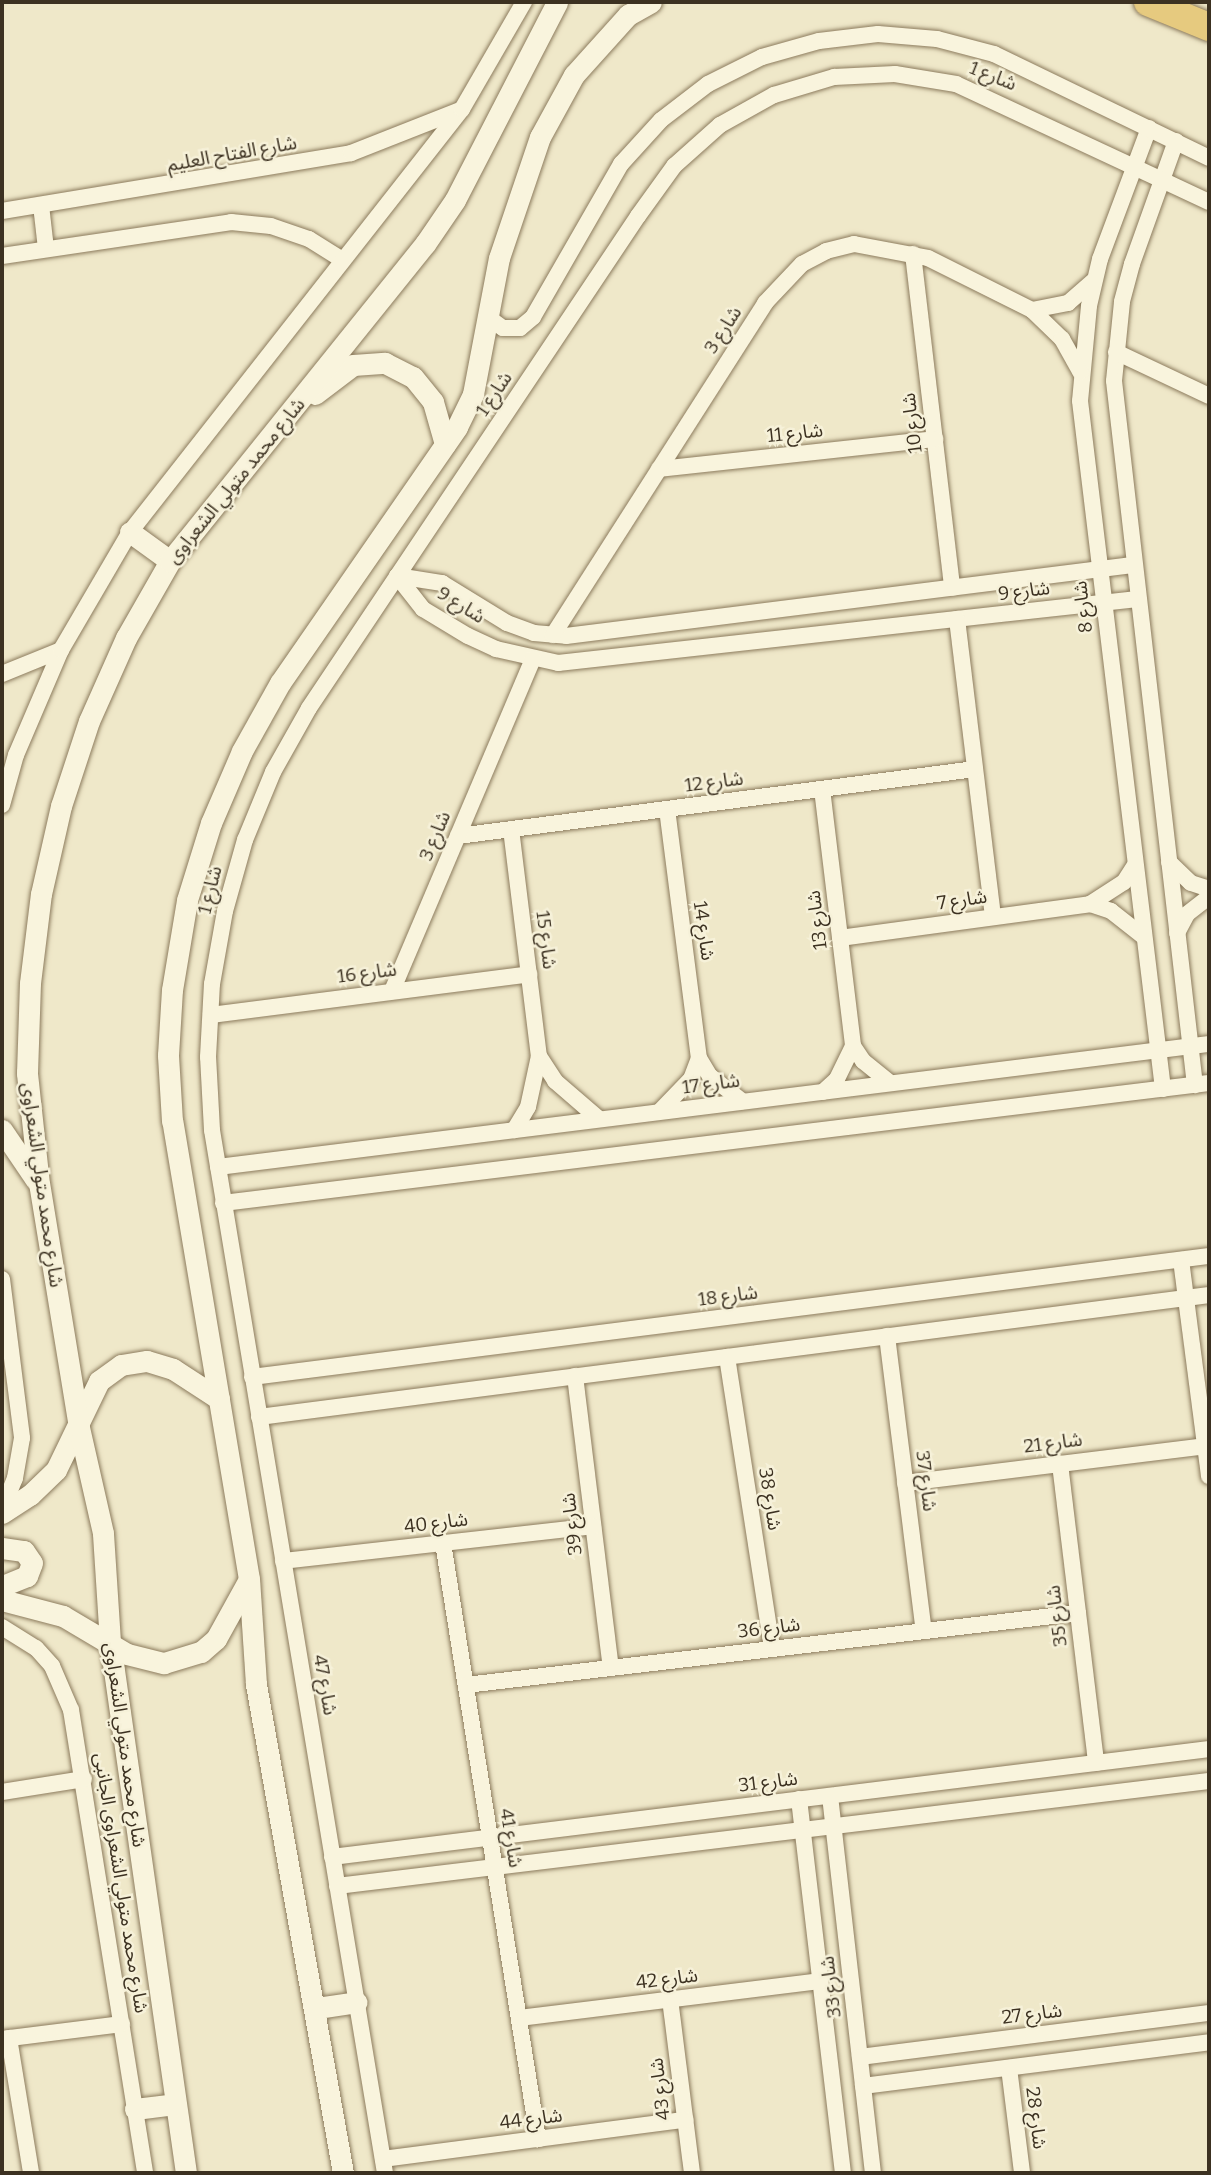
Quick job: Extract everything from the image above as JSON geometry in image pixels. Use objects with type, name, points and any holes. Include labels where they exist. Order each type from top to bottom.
[{"type":"highway","points":[[1147,2],[1209,27]]},
{"type":"street","points":[[2,805],[16,755],[61,650],[130,532],[462,109],[524,2]]},
{"type":"street","name":"شارع محمد متولي الشعراوى","points":[[186,2173],[110,1642],[103,1533],[79,1427],[39,1184],[27,1073],[30,983],[41,894],[61,806],[89,721],[126,638],[170,561],[455,200],[557,2]]},
{"type":"street","points":[[343,2173],[317,2008],[256,1684],[249,1579],[172,1121],[168,1055],[187,900],[237,763],[280,683],[445,444],[473,394],[503,246],[540,137],[574,75],[628,15],[651,2]]},
{"type":"street","name":"شارع 1","points":[[490,309],[489,317],[503,328],[520,328],[533,317],[621,164],[661,120],[730,73],[762,57],[819,41],[878,34],[948,42],[994,54],[1209,158]]},
{"type":"street","name":"شارع 1","points":[[223,1203],[208,1069],[211,1015],[225,911],[245,840],[273,772],[309,708],[674,166],[720,125],[774,95],[834,77],[895,74],[956,84],[1209,202]]},
{"type":"street","name":"شارع الفتاح العليم","points":[[2,211],[351,153],[462,109]]},
{"type":"street","name":"شارع 8","points":[[1149,128],[1133,165],[1095,279],[1081,375],[1080,401],[1163,1089]]},
{"type":"street","points":[[223,1203],[1202,1084],[1190,1046],[1115,420],[1116,352],[1132,264],[1176,141]]},
{"type":"street","points":[[41,205],[46,249]]},
{"type":"street","points":[[2,256],[231,222],[271,226],[309,239],[343,260]]},
{"type":"street","name":"شارع 3","points":[[553,635],[765,303],[802,264],[826,251],[854,244],[913,254],[1032,310],[1062,338],[1081,375]]},
{"type":"street","name":"شارع 10","points":[[913,254],[953,588]]},
{"type":"street","points":[[1032,310],[1068,303],[1095,279]]},
{"type":"street","points":[[1116,352],[1209,396]]},
{"type":"street","points":[[288,414],[353,365],[385,363],[413,377],[433,402],[445,444]]},
{"type":"street","name":"شارع 11","points":[[659,469],[935,439]]},
{"type":"street","points":[[130,532],[170,561]]},
{"type":"street","name":"شارع 9","points":[[397,576],[442,583],[507,623],[553,635],[1133,565]]},
{"type":"street","name":"شارع 9","points":[[397,576],[423,609],[496,649],[533,659],[597,661],[1137,599]]},
{"type":"street","points":[[957,619],[993,917]]},
{"type":"street","points":[[2,674],[61,650]]},
{"type":"street","name":"شارع 3","points":[[392,991],[533,659]]},
{"type":"street","points":[[2,745],[16,755]]},
{"type":"street","name":"شارع 12","points":[[458,836],[975,769]]},
{"type":"street","name":"شارع 13","points":[[822,789],[853,1046]]},
{"type":"street","name":"شارع 14","points":[[667,809],[699,1058]]},
{"type":"street","name":"شارع 15","points":[[512,829],[539,1056],[528,1107],[514,1130]]},
{"type":"street","points":[[1168,860],[1191,883],[1209,889]]},
{"type":"street","name":"شارع 7","points":[[840,938],[1090,904],[1108,895],[1135,865]]},
{"type":"street","points":[[1177,933],[1188,914],[1209,897]]},
{"type":"street","points":[[1090,904],[1111,911],[1144,937]]},
{"type":"street","name":"شارع 16","points":[[211,1015],[529,974]]},
{"type":"street","name":"شارع 17","points":[[218,1167],[1209,1044]]},
{"type":"street","points":[[823,1092],[837,1079],[853,1046],[869,1067],[890,1083]]},
{"type":"street","name":"شارع 15","points":[[539,1056],[555,1081],[600,1119]]},
{"type":"street","points":[[699,1058],[710,1076],[742,1101]]},
{"type":"street","points":[[659,1112],[684,1088],[699,1058]]},
{"type":"street","points":[[2,1130],[39,1184]]},
{"type":"street","name":"شارع 47","points":[[223,1203],[384,2166]]},
{"type":"street","name":"شارع 18","points":[[252,1377],[1209,1256]]},
{"type":"street","points":[[1181,1260],[1209,1476]]},
{"type":"street","points":[[2,1279],[22,1438],[15,1478],[2,1512]]},
{"type":"street","points":[[259,1417],[1209,1295]]},
{"type":"street","name":"شارع 37","points":[[887,1336],[924,1631]]},
{"type":"street","name":"شارع 38","points":[[727,1357],[772,1649]]},
{"type":"street","points":[[2,1512],[30,1495],[56,1469],[79,1427],[99,1381],[121,1365],[147,1361],[173,1368],[219,1399]]},
{"type":"street","name":"شارع 39","points":[[575,1376],[611,1668]]},
{"type":"street","name":"شارع 21","points":[[905,1483],[1205,1446]]},
{"type":"street","name":"شارع 35","points":[[1060,1464],[1096,1763]]},
{"type":"street","name":"شارع 40","points":[[283,1561],[593,1526]]},
{"type":"street","name":"شارع 41","points":[[443,1543],[538,2139]]},
{"type":"street","points":[[2,1548],[24,1551],[32,1563],[27,1576],[2,1586]]},
{"type":"street","points":[[2,1600],[63,1616],[145,1661],[164,1663],[201,1652],[227,1623],[249,1579]]},
{"type":"street","name":"شارع 36","points":[[466,1685],[1078,1613]]},
{"type":"street","name":"شارع محمد متولي الشعراوى الجانبى","points":[[2,1627],[36,1648],[64,1688],[84,1779],[145,2173]]},
{"type":"street","name":"شارع 31","points":[[332,1857],[1209,1749]]},
{"type":"street","points":[[2,1792],[84,1779]]},
{"type":"street","points":[[337,1886],[1209,1781]]},
{"type":"street","name":"شارع 33","points":[[830,1796],[873,2173]]},
{"type":"street","name":"شارع 33","points":[[799,1800],[843,2173]]},
{"type":"street","name":"شارع 42","points":[[519,2018],[820,1981]]},
{"type":"street","name":"شارع 43","points":[[670,2000],[692,2173]]},
{"type":"street","points":[[317,2008],[357,2003]]},
{"type":"street","name":"شارع 27","points":[[860,2057],[1209,2013]]},
{"type":"street","points":[[31,2173],[5,2039],[122,2024]]},
{"type":"street","points":[[863,2086],[1209,2042]]},
{"type":"street","name":"شارع 28","points":[[1009,2068],[1022,2173]]},
{"type":"street","points":[[135,2109],[175,2104]]},
{"type":"street","name":"شارع 44","points":[[384,2166],[538,2139],[685,2120]]}]
